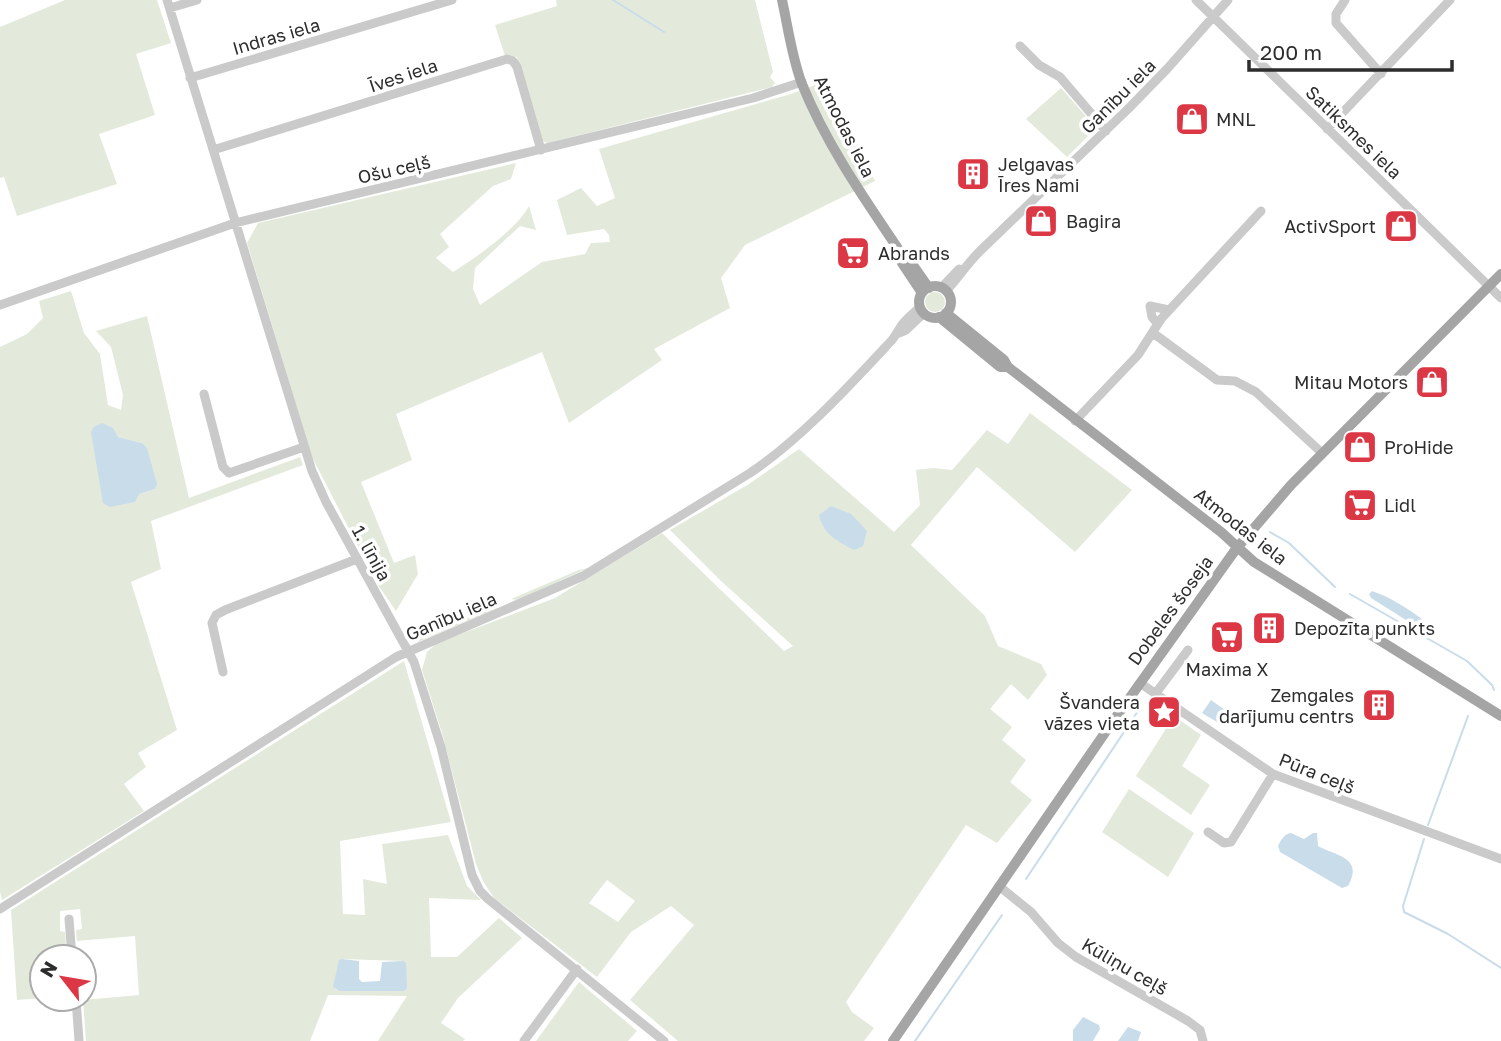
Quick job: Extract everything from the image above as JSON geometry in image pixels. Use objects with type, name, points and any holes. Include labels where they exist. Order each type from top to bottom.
[{"type":"main road","name":"Atmodas iela","points":[[782,0],[802,82],[860,194],[903,256],[902,262],[926,290]]},
{"type":"main road","name":"Dobeles šoseja","points":[[893,1041],[1140,682],[1236,549],[1291,485],[1501,274]]},
{"type":"main road","points":[[944,289],[951,304],[943,315],[931,317],[922,310],[920,300],[926,290],[944,289]]},
{"type":"main road","name":"Atmodas iela","points":[[943,315],[1000,367],[1008,367],[1221,532],[1236,549],[1254,562],[1501,716]]},
{"type":"street","points":[[169,4],[197,0]]},
{"type":"street","name":"Indras iela","points":[[190,78],[452,0]]},
{"type":"street","name":"Satiksmes iela","points":[[1196,0],[1501,298]]},
{"type":"street","name":"Ganību iela","points":[[944,289],[1167,69],[1228,0]]},
{"type":"street","points":[[1345,0],[1336,14],[1336,23],[1381,74]]},
{"type":"street","points":[[1327,129],[1450,0]]},
{"type":"street","name":"1. līnija","points":[[169,4],[303,447],[326,502],[409,650],[441,747],[467,854],[481,891],[664,1041]]},
{"type":"street","points":[[1020,46],[1039,65],[1059,77],[1106,131]]},
{"type":"street","name":"Īves iela","points":[[213,150],[507,60],[513,61],[517,67],[541,150]]},
{"type":"street","name":"Ošu ceļš","points":[[0,305],[235,223],[753,99],[802,82]]},
{"type":"street","points":[[1075,421],[1138,355],[1169,310],[1261,211]]},
{"type":"street","points":[[1158,324],[1152,317],[1150,306],[1169,310]]},
{"type":"street","name":"Ganību iela","points":[[0,907],[409,650],[558,589],[750,473],[810,422],[898,334],[901,326],[922,310]]},
{"type":"street","points":[[1153,333],[1217,380],[1235,381],[1256,392],[1322,453]]},
{"type":"street","points":[[204,394],[223,467],[229,473],[303,447]]},
{"type":"street","points":[[223,672],[212,624],[216,615],[358,559]]},
{"type":"street","points":[[1156,693],[1188,650]]},
{"type":"street","name":"Pūra ceļš","points":[[1140,682],[1273,774],[1501,859]]},
{"type":"street","points":[[1208,832],[1224,843],[1231,842],[1273,774]]},
{"type":"street","name":"Kūliņu ceļš","points":[[999,886],[1031,912],[1058,943],[1076,957],[1188,1021],[1200,1030],[1203,1041]]},
{"type":"street","points":[[69,919],[71,943]]},
{"type":"street","points":[[524,1041],[577,969]]},
{"type":"street","points":[[77,1013],[79,1041]]},
{"type":"green space","points":[[65,0],[157,0],[171,43],[136,54],[155,115],[99,134],[117,184],[17,216],[4,177],[0,178],[0,27]]},
{"type":"green space","points":[[556,0],[755,0],[773,72],[770,77],[775,83],[772,87],[548,143],[541,141],[517,57],[505,56],[495,25],[557,6]]},
{"type":"green space","points":[[818,84],[828,90],[875,181],[745,245],[721,278],[730,308],[654,349],[662,360],[569,423],[542,352],[396,414],[412,460],[361,482],[394,563],[415,555],[418,574],[396,611],[378,585],[312,457],[247,243],[258,223],[516,163],[511,179],[493,186],[440,234],[449,247],[436,258],[453,272],[505,234],[529,206],[536,230],[520,226],[475,268],[473,289],[480,305],[542,262],[585,254],[591,243],[610,242],[604,229],[567,235],[557,200],[581,188],[597,206],[615,198],[599,149]]},
{"type":"green space","points":[[1061,88],[1093,124],[1092,132],[1067,157],[1026,119]]},
{"type":"green space","points":[[71,291],[84,333],[100,354],[108,405],[121,410],[123,395],[111,347],[96,331],[147,316],[189,498],[300,457],[303,465],[151,521],[161,569],[131,582],[177,730],[138,753],[146,767],[124,784],[144,811],[2,900],[0,347],[27,334],[43,318],[39,301]],"holes":[[[118,437],[142,443],[155,489],[139,494]]]},
{"type":"green space","points":[[935,292],[942,295],[945,302],[942,309],[935,312],[928,309],[925,302],[928,295]]},
{"type":"green space","points":[[1030,413],[1132,490],[1075,552],[977,467],[911,545],[985,616],[998,646],[1041,664],[1047,675],[1028,700],[1011,684],[990,709],[1012,727],[1002,740],[1026,760],[1010,782],[1032,800],[997,843],[966,825],[846,1002],[852,1012],[874,1028],[864,1041],[678,1041],[630,1000],[694,925],[671,906],[631,932],[597,977],[494,898],[476,864],[442,733],[422,670],[427,652],[437,643],[555,598],[662,533],[784,651],[793,646],[721,581],[670,530],[749,484],[799,449],[894,532],[920,505],[916,470],[952,470],[987,430],[1008,444]],"holes":[[[607,880],[635,901],[618,922],[589,903]]]},
{"type":"green space","points":[[588,568],[518,600],[511,599],[579,570]]},
{"type":"green space","points":[[500,604],[496,609],[418,642],[409,640]]},
{"type":"green space","points":[[404,661],[451,822],[340,841],[343,914],[365,915],[363,879],[387,884],[382,844],[448,835],[467,886],[481,900],[429,898],[431,957],[457,957],[499,918],[522,938],[458,998],[441,1023],[465,1039],[463,1041],[378,1041],[407,996],[328,995],[310,1041],[86,1041],[84,1013],[98,1013],[98,999],[139,995],[135,936],[77,941],[76,930],[82,929],[80,909],[60,911],[60,931],[65,932],[66,943],[28,943],[28,999],[17,1000],[11,910]],"holes":[[[342,959],[403,961],[404,991],[335,989]]]},
{"type":"green space","points":[[1174,716],[1201,735],[1182,766],[1210,785],[1191,815],[1136,776]]},
{"type":"green space","points":[[1129,789],[1194,833],[1168,877],[1102,832]]},
{"type":"green space","points":[[579,982],[637,1031],[628,1041],[536,1041]]},
{"type":"water","points":[[102,423],[113,428],[118,437],[142,443],[147,448],[157,484],[155,489],[139,494],[135,502],[110,507],[103,503],[91,432]]},
{"type":"water","points":[[831,506],[851,514],[867,531],[863,546],[854,550],[827,532],[819,515]]},
{"type":"water","points":[[1372,591],[1398,603],[1422,619],[1420,626],[1414,625],[1371,598],[1369,594]]},
{"type":"water","points":[[1211,700],[1225,710],[1220,721],[1217,722],[1202,713]]},
{"type":"water","points":[[1291,833],[1304,839],[1317,833],[1318,846],[1346,859],[1353,869],[1348,886],[1342,888],[1280,852],[1280,842]]},
{"type":"water","points":[[339,960],[359,961],[359,979],[362,982],[380,981],[382,962],[403,961],[406,963],[407,988],[404,991],[339,991],[333,987]]},
{"type":"water","points":[[1083,1017],[1099,1025],[1100,1029],[1093,1041],[1073,1041],[1073,1030]]},
{"type":"water","points":[[1128,1027],[1141,1032],[1138,1041],[1118,1041]]},
{"type":"waterway","points":[[613,0],[664,32]]},
{"type":"waterway","points":[[1270,532],[1289,543],[1335,587]]},
{"type":"waterway","points":[[1350,594],[1467,661],[1494,690]]},
{"type":"waterway","points":[[1026,879],[1138,711]]},
{"type":"waterway","points":[[1428,825],[1468,716]]},
{"type":"waterway","points":[[1424,839],[1403,906],[1404,912],[1448,934],[1501,968]]},
{"type":"waterway","points":[[915,1041],[1002,915]]},
{"type":"place","name":"MNL","points":[[1192,119]]},
{"type":"place","name":"Jelgavas Īres Nami","points":[[973,174]]},
{"type":"place","name":"Bagira","points":[[1041,221]]},
{"type":"place","name":"ActivSport","points":[[1401,226]]},
{"type":"place","name":"Abrands","points":[[853,253]]},
{"type":"place","name":"Mitau Motors","points":[[1432,382]]},
{"type":"place","name":"ProHide","points":[[1360,447]]},
{"type":"place","name":"Lidl","points":[[1360,505]]},
{"type":"place","name":"Depozīta punkts","points":[[1269,628]]},
{"type":"place","name":"Maxima X","points":[[1227,637]]},
{"type":"place","name":"Zemgales darījumu centrs","points":[[1379,705]]},
{"type":"place","name":"Švandera vāzes vieta","points":[[1164,712]]}]
